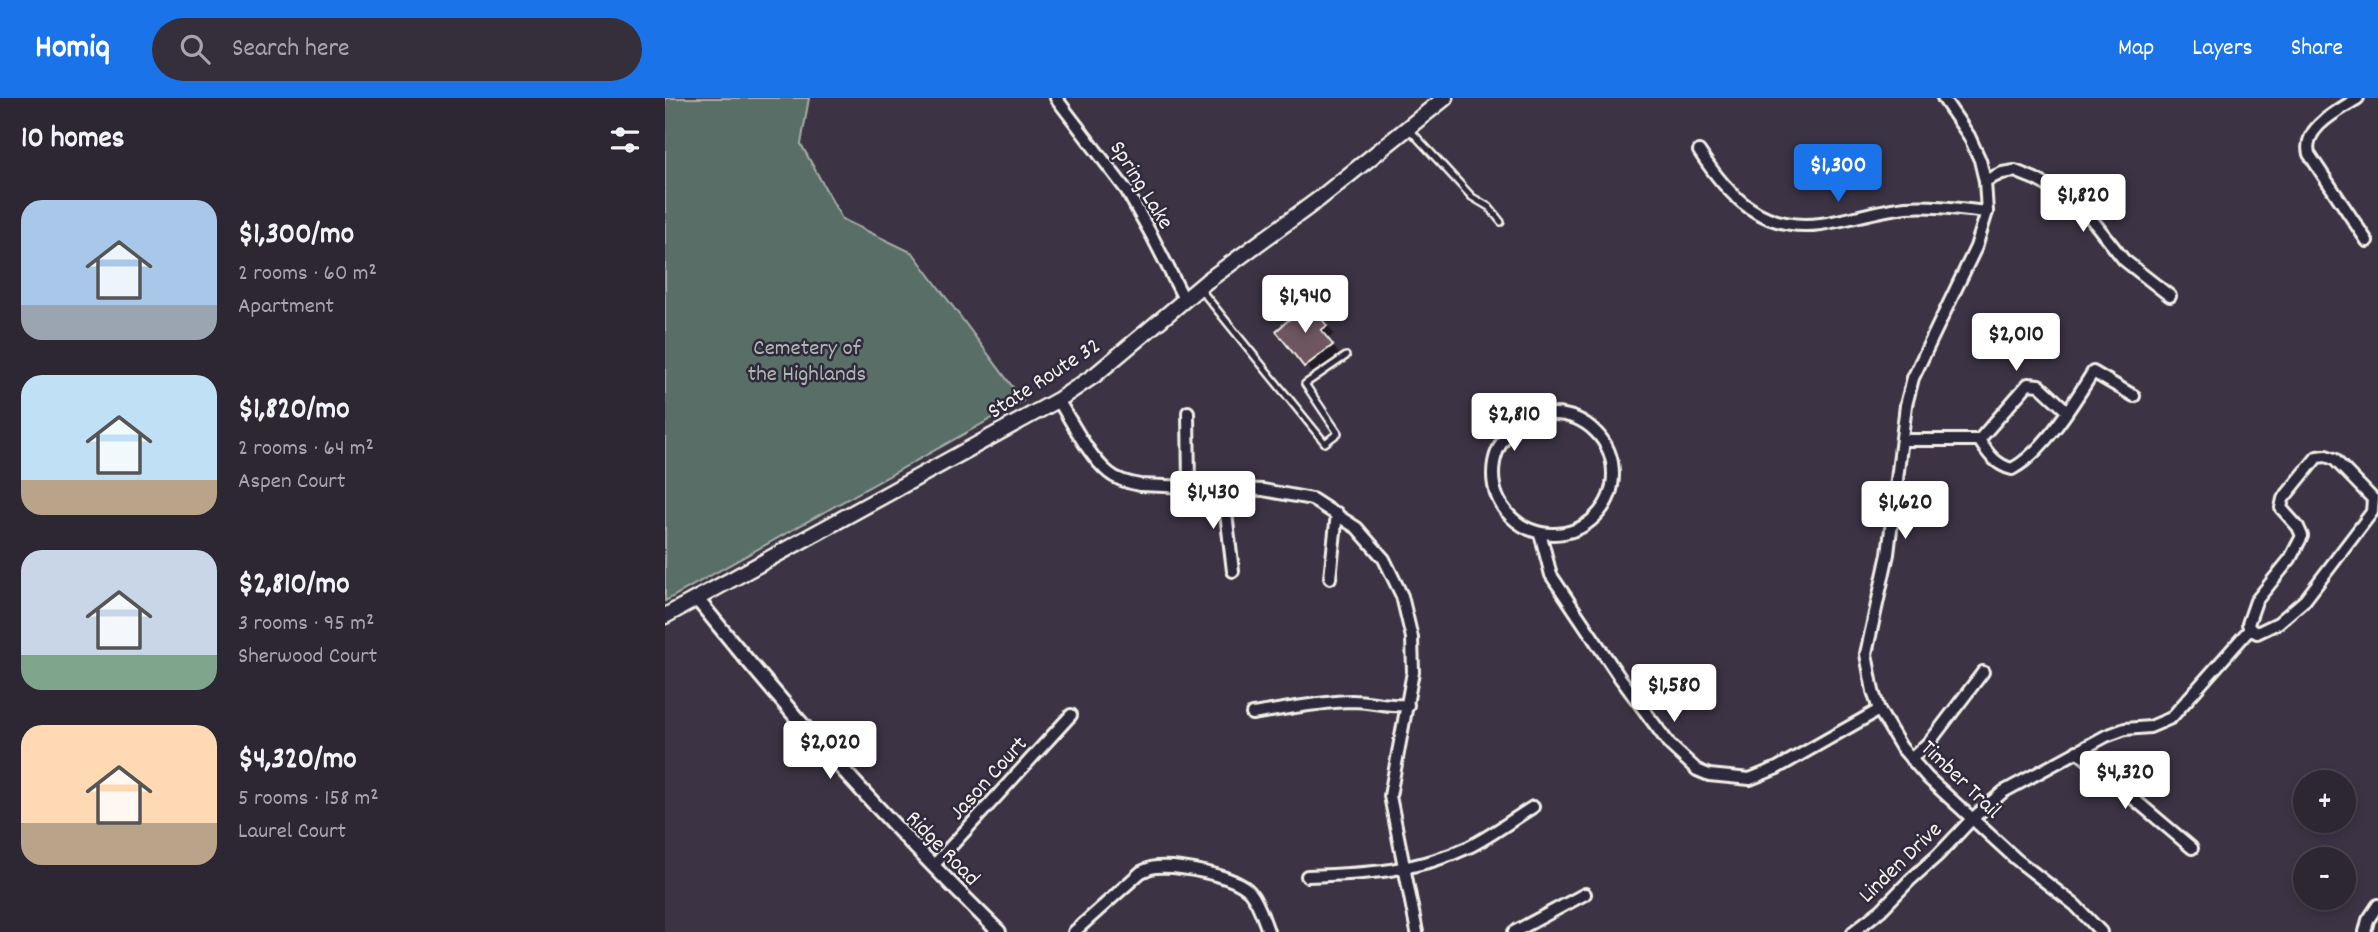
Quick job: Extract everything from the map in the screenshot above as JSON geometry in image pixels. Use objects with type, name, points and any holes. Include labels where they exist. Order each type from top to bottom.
[{"type":"main road","name":"State Route 32","points":[[665,616],[1058,400],[1095,375],[1184,299],[1319,199],[1445,98]]},
{"type":"street","name":"Spring Lake","points":[[1056,98],[1127,191],[1184,299]]},
{"type":"street","name":"Timber Trail","points":[[1943,98],[1969,136],[1980,160],[1985,181],[1987,212],[1976,247],[1913,377],[1906,405],[1888,554],[1866,654],[1873,691],[1879,709],[1910,759],[1972,819],[2075,905],[2101,932]]},
{"type":"street","points":[[2358,98],[2320,123],[2307,147],[2367,241]]},
{"type":"street","points":[[1699,151],[1715,177],[1736,200],[1758,214],[1786,222],[1818,224],[1904,207],[1942,207],[1987,212]]},
{"type":"street","points":[[1985,181],[2002,173],[2015,172],[2035,179],[2078,202],[2123,260],[2170,296]]},
{"type":"street","points":[[1979,440],[1989,456],[2004,467],[2012,469],[2022,464],[2067,411],[2093,372],[2134,396]]},
{"type":"street","points":[[1903,440],[1979,440],[2028,384],[2039,385],[2067,411]]},
{"type":"street","points":[[1058,400],[1093,455],[1109,474],[1123,481],[1140,485],[1263,489],[1302,496],[1312,499],[1357,528],[1384,559],[1402,596],[1412,638],[1413,672],[1390,796],[1417,932]]},
{"type":"street","points":[[1188,412],[1189,486]]},
{"type":"street","points":[[1560,413],[1579,418],[1595,430],[1607,446],[1613,464],[1613,484],[1607,502],[1595,518],[1579,529],[1560,534],[1540,533],[1521,526],[1506,512],[1495,494],[1492,474],[1495,453],[1505,435],[1521,422],[1540,414],[1560,413]]},
{"type":"street","points":[[2318,457],[2334,459],[2373,499],[2372,512],[2305,600],[2278,624],[2257,633],[2250,629],[2249,618],[2256,601],[2290,559],[2302,536],[2298,527],[2281,508],[2283,499],[2318,457]]},
{"type":"street","points":[[1223,488],[1233,571]]},
{"type":"street","points":[[1330,578],[1336,513]]},
{"type":"street","points":[[1540,533],[1551,575],[1618,675],[1670,745],[1697,770],[1719,777],[1750,779],[1777,768],[1879,709]]},
{"type":"street","name":"Ridge Road","points":[[697,599],[829,755],[999,932]]},
{"type":"street","name":"Linden Drive","points":[[1853,932],[2003,792],[2106,736],[2125,729],[2150,727],[2171,718],[2250,629]]},
{"type":"street","points":[[1910,759],[1932,739],[1983,672]]},
{"type":"street","points":[[1252,714],[1355,701],[1408,705]]},
{"type":"street","name":"Jason Court","points":[[933,866],[1071,715]]},
{"type":"street","points":[[2077,751],[2192,848]]},
{"type":"street","points":[[1307,876],[1367,874],[1404,869],[1438,860],[1471,846],[1533,807]]},
{"type":"street","points":[[1074,932],[1141,872],[1154,866],[1180,869],[1239,883],[1257,902],[1268,931]]},
{"type":"street","points":[[1514,932],[1585,894]]},
{"type":"street","points":[[2365,932],[2368,920],[2378,905]]},
{"type":"street","points":[[1865,923],[1874,932]]},
{"type":"lane","points":[[1408,127],[1472,197],[1489,207],[1501,222]]},
{"type":"lane","points":[[1199,288],[1325,443],[1338,433],[1305,384],[1346,356]]},
{"type":"green space","name":"Cemetery of the Highlands","points":[[665,98],[809,98],[801,144],[842,219],[913,253],[1023,401],[665,601]]},
{"type":"building","points":[[1309,302],[1327,326],[1321,330],[1333,345],[1304,367],[1276,331]]}]
